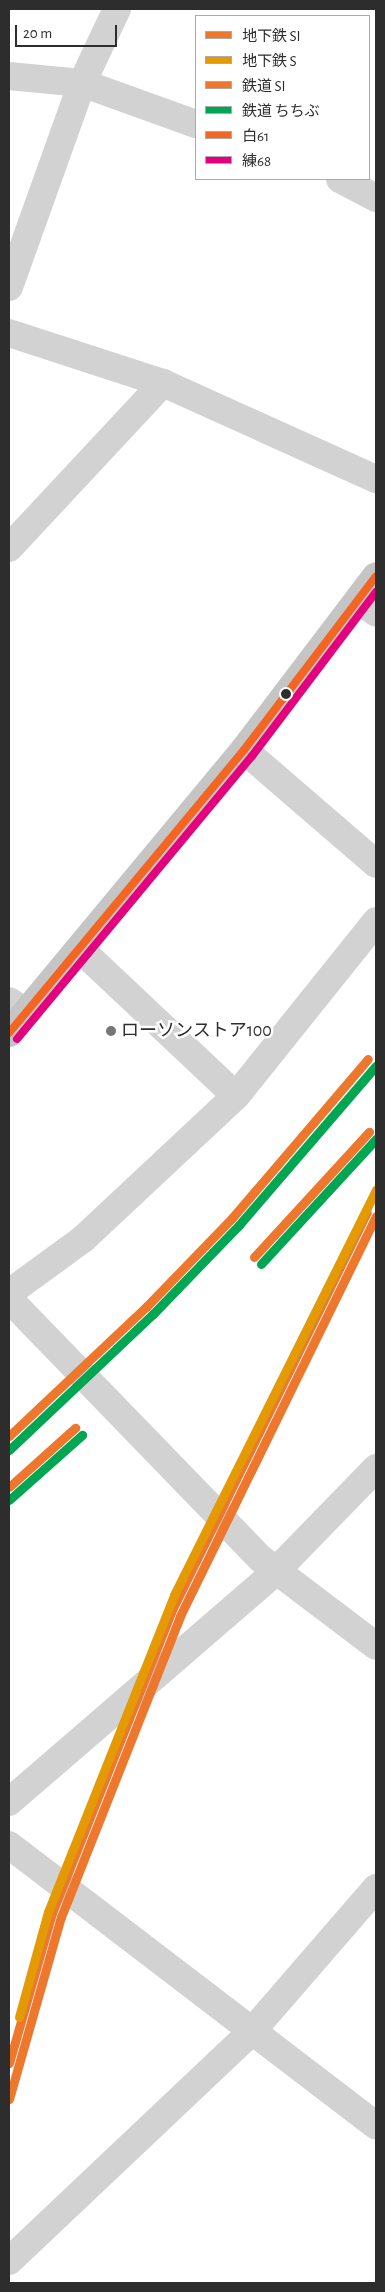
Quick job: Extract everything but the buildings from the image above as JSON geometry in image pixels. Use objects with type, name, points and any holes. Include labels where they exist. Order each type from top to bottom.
[{"type":"main road","points":[[14,1016],[80,949],[244,750],[368,606],[376,576]]},
{"type":"street","points":[[9,287],[82,83],[117,9]]},
{"type":"street","points":[[9,76],[82,83],[195,124]]},
{"type":"street","points":[[342,180],[376,198]]},
{"type":"street","points":[[9,333],[163,383],[376,479]]},
{"type":"street","points":[[9,548],[163,383]]},
{"type":"street","points":[[244,750],[376,864]]},
{"type":"street","points":[[9,1293],[83,1239],[236,1096],[376,921]]},
{"type":"street","points":[[80,949],[236,1096]]},
{"type":"street","points":[[9,1299],[275,1572],[376,1646]]},
{"type":"street","points":[[9,1802],[275,1572],[376,1468]]},
{"type":"street","points":[[9,1846],[253,2030],[376,2126]]},
{"type":"street","points":[[9,2260],[253,2030],[376,1888]]},
{"type":"metro line","name":"S","points":[[19,2017],[48,1912],[174,1595],[376,1190]]},
{"type":"metro line","name":"SI","points":[[9,2099],[61,1917],[180,1616],[376,1216]]},
{"type":"rail line","name":"SI","points":[[9,1436],[146,1307],[232,1218],[368,1059]]},
{"type":"rail line","name":"ちちぶ","points":[[9,1450],[153,1314],[239,1225],[376,1066]]},
{"type":"rail line","name":"SI","points":[[254,1257],[369,1132]]},
{"type":"rail line","name":"ちちぶ","points":[[261,1264],[376,1139]]},
{"type":"rail line","name":"SI","points":[[9,2063],[52,1913],[171,1612],[367,1212]]},
{"type":"rail line","name":"SI","points":[[9,1487],[75,1428]]},
{"type":"rail line","name":"ちちぶ","points":[[9,1500],[82,1435]]},
{"type":"transit line","name":"白61","points":[[9,1033],[244,750],[376,576]]},
{"type":"transit line","name":"練68","points":[[17,1039],[252,756],[376,592]]},
{"type":"place","name":"ローソンストア100","points":[[111,1031]]}]
